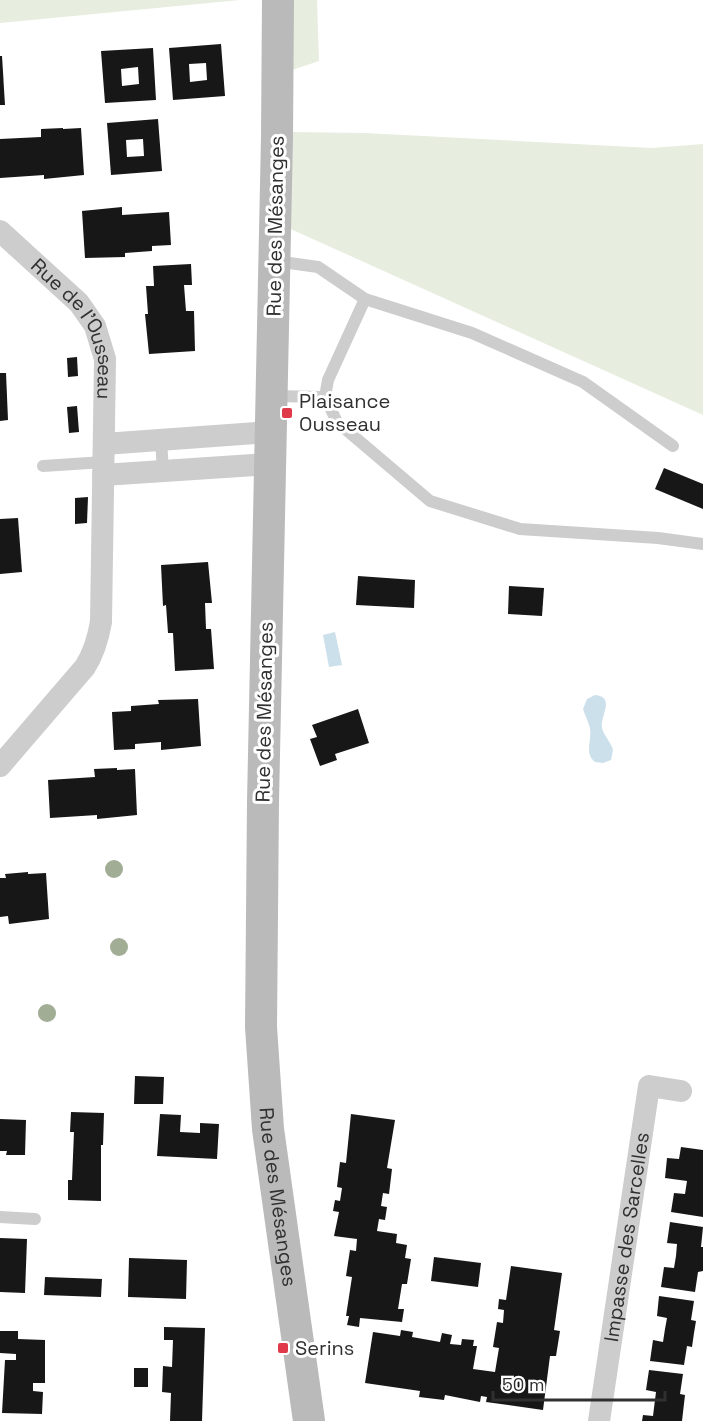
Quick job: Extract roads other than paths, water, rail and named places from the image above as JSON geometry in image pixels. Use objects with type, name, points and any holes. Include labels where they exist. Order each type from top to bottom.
[{"type":"main road","name":"Rue des Mésanges","points":[[278,0],[261,931],[262,1038],[268,1129],[309,1421]]},
{"type":"street","name":"Rue de l'Ousseau","points":[[0,231],[79,303],[95,326],[105,359],[101,622],[93,654],[85,668],[0,766]]},
{"type":"street","points":[[104,460],[161,440],[270,432]]},
{"type":"street","points":[[104,460],[163,471],[269,464]]},
{"type":"street","name":"Impasse des Sarcelles","points":[[599,1421],[649,1086],[681,1090]]},
{"type":"lane","points":[[274,260],[318,267],[365,299],[472,333],[583,382],[673,446]]},
{"type":"lane","points":[[365,299],[328,380],[325,397],[337,422],[430,501],[520,529],[658,538],[703,544]]},
{"type":"lane","points":[[271,396],[325,397]]},
{"type":"lane","points":[[161,440],[163,471]]},
{"type":"lane","points":[[43,466],[104,460]]},
{"type":"lane","points":[[0,1217],[35,1220]]},
{"type":"water","points":[[335,632],[342,665],[329,667],[323,635]]},
{"type":"water","points":[[595,695],[605,699],[606,708],[602,728],[613,750],[611,760],[603,763],[595,762],[590,755],[590,729],[583,709],[587,699]]},
{"type":"place","name":"Plaisance Ousseau","points":[[287,413]]},
{"type":"place","name":"Serins","points":[[283,1348]]}]
